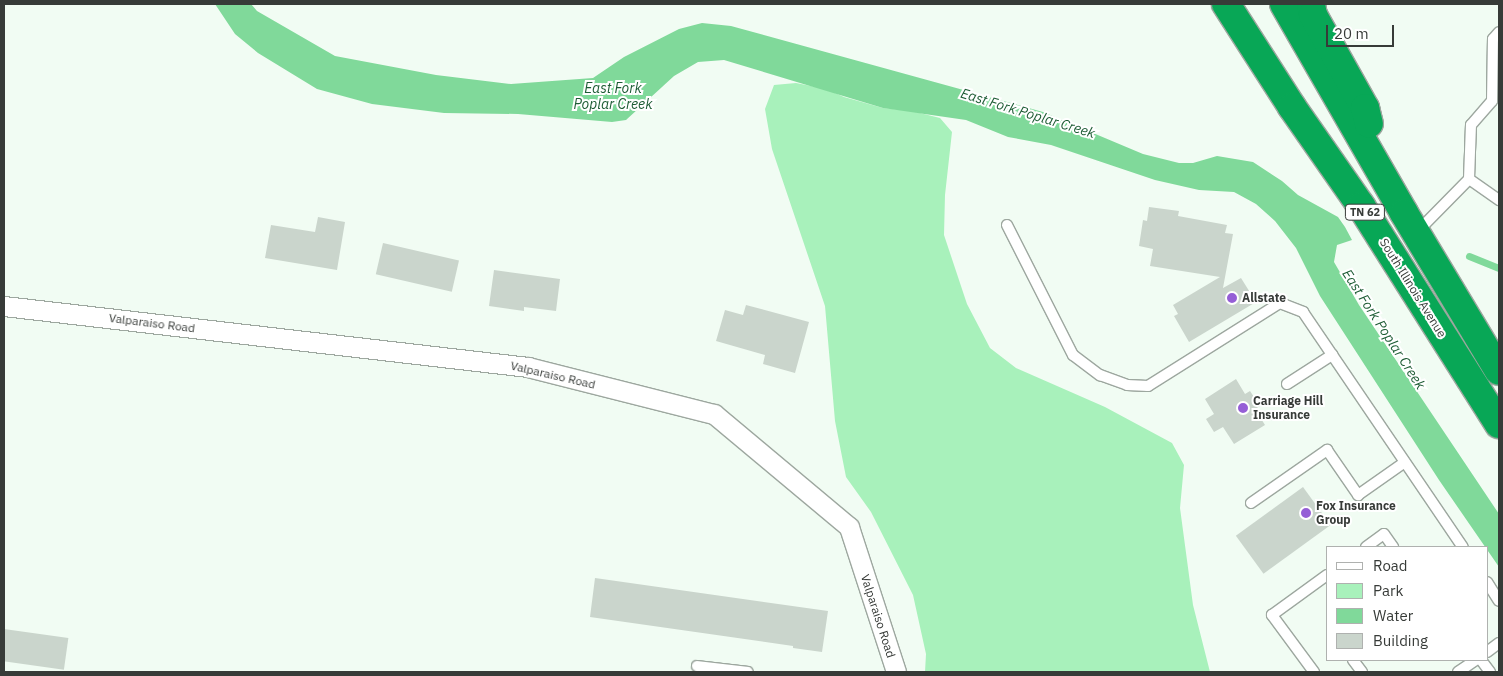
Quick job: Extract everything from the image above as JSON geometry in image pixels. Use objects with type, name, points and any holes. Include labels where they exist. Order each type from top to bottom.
[{"type":"highway","name":"South Illinois Avenue","points":[[1226,4],[1292,106],[1361,206],[1499,424]]},
{"type":"highway","name":"TN 62","points":[[1284,4],[1381,174],[1499,371]]},
{"type":"highway","points":[[1311,4],[1313,15],[1365,108],[1381,174]]},
{"type":"street","name":"Valparaiso Road","points":[[4,306],[528,367],[714,414],[849,527],[896,672]]},
{"type":"lane","points":[[1416,233],[1469,179],[1470,125],[1492,101],[1493,39],[1499,32]]},
{"type":"lane","points":[[1469,179],[1499,200]]},
{"type":"lane","points":[[1007,225],[1073,355],[1100,376],[1127,385],[1148,386],[1280,303],[1303,312],[1405,462],[1458,546]]},
{"type":"lane","points":[[1287,384],[1332,355]]},
{"type":"lane","points":[[1250,503],[1327,450],[1358,494],[1405,462]]},
{"type":"lane","points":[[1367,546],[1384,534],[1392,546]]},
{"type":"lane","points":[[1314,672],[1272,615],[1326,576]]},
{"type":"lane","points":[[1488,584],[1499,601]]},
{"type":"lane","points":[[1488,651],[1499,643]]},
{"type":"lane","points":[[1354,661],[1362,672]]},
{"type":"lane","points":[[1458,672],[1474,661]]},
{"type":"lane","points":[[1482,661],[1490,672]]},
{"type":"lane","points":[[697,666],[748,672]]},
{"type":"green space","points":[[796,83],[826,89],[844,97],[883,108],[912,111],[940,118],[952,132],[945,195],[944,235],[967,304],[990,348],[1016,368],[1105,407],[1172,443],[1184,465],[1180,508],[1193,605],[1210,672],[925,672],[926,654],[913,595],[871,512],[846,477],[835,421],[825,306],[772,149],[765,109],[774,85]]},
{"type":"water","name":"East Fork Poplar Creek","points":[[215,4],[251,4],[257,11],[335,56],[436,75],[511,84],[593,78],[624,57],[679,29],[702,23],[731,26],[1043,112],[1143,154],[1179,163],[1193,163],[1217,156],[1253,162],[1282,181],[1298,195],[1338,217],[1345,227],[1352,240],[1337,245],[1334,262],[1359,305],[1499,514],[1499,567],[1488,551],[1488,546],[1485,546],[1439,480],[1320,296],[1296,248],[1275,221],[1256,204],[1234,192],[1199,190],[1155,180],[1051,145],[1008,137],[966,120],[883,108],[724,60],[698,62],[674,76],[626,120],[612,122],[518,114],[444,113],[372,104],[317,89],[258,53],[235,34]]},
{"type":"building","points":[[1149,207],[1179,211],[1178,216],[1227,225],[1225,233],[1233,234],[1223,288],[1241,278],[1256,302],[1189,342],[1174,316],[1178,314],[1173,305],[1220,277],[1150,266],[1153,249],[1139,246],[1143,220],[1147,221]]},
{"type":"building","points":[[318,217],[345,222],[337,270],[265,258],[271,225],[315,232]]},
{"type":"building","points":[[383,243],[459,261],[452,292],[376,274]]},
{"type":"building","points":[[494,270],[560,279],[556,311],[524,307],[524,311],[489,306]]},
{"type":"building","points":[[746,305],[809,322],[795,373],[763,364],[765,355],[716,341],[725,310],[743,315]]},
{"type":"building","points":[[1236,379],[1245,394],[1250,391],[1260,406],[1255,409],[1265,425],[1234,444],[1223,427],[1214,432],[1206,419],[1214,414],[1205,399]]},
{"type":"building","points":[[1303,487],[1331,525],[1263,574],[1236,536]]},
{"type":"building","points":[[595,578],[828,611],[822,652],[793,648],[793,646],[590,617]]},
{"type":"building","points":[[4,629],[68,638],[64,670],[4,661]]},
{"type":"waterway","points":[[1469,256],[1499,268]]},
{"type":"place","name":"Allstate","points":[[1232,298]]},
{"type":"place","name":"Carriage Hill Insurance","points":[[1243,408]]},
{"type":"place","name":"Fox Insurance Group","points":[[1306,513]]}]
